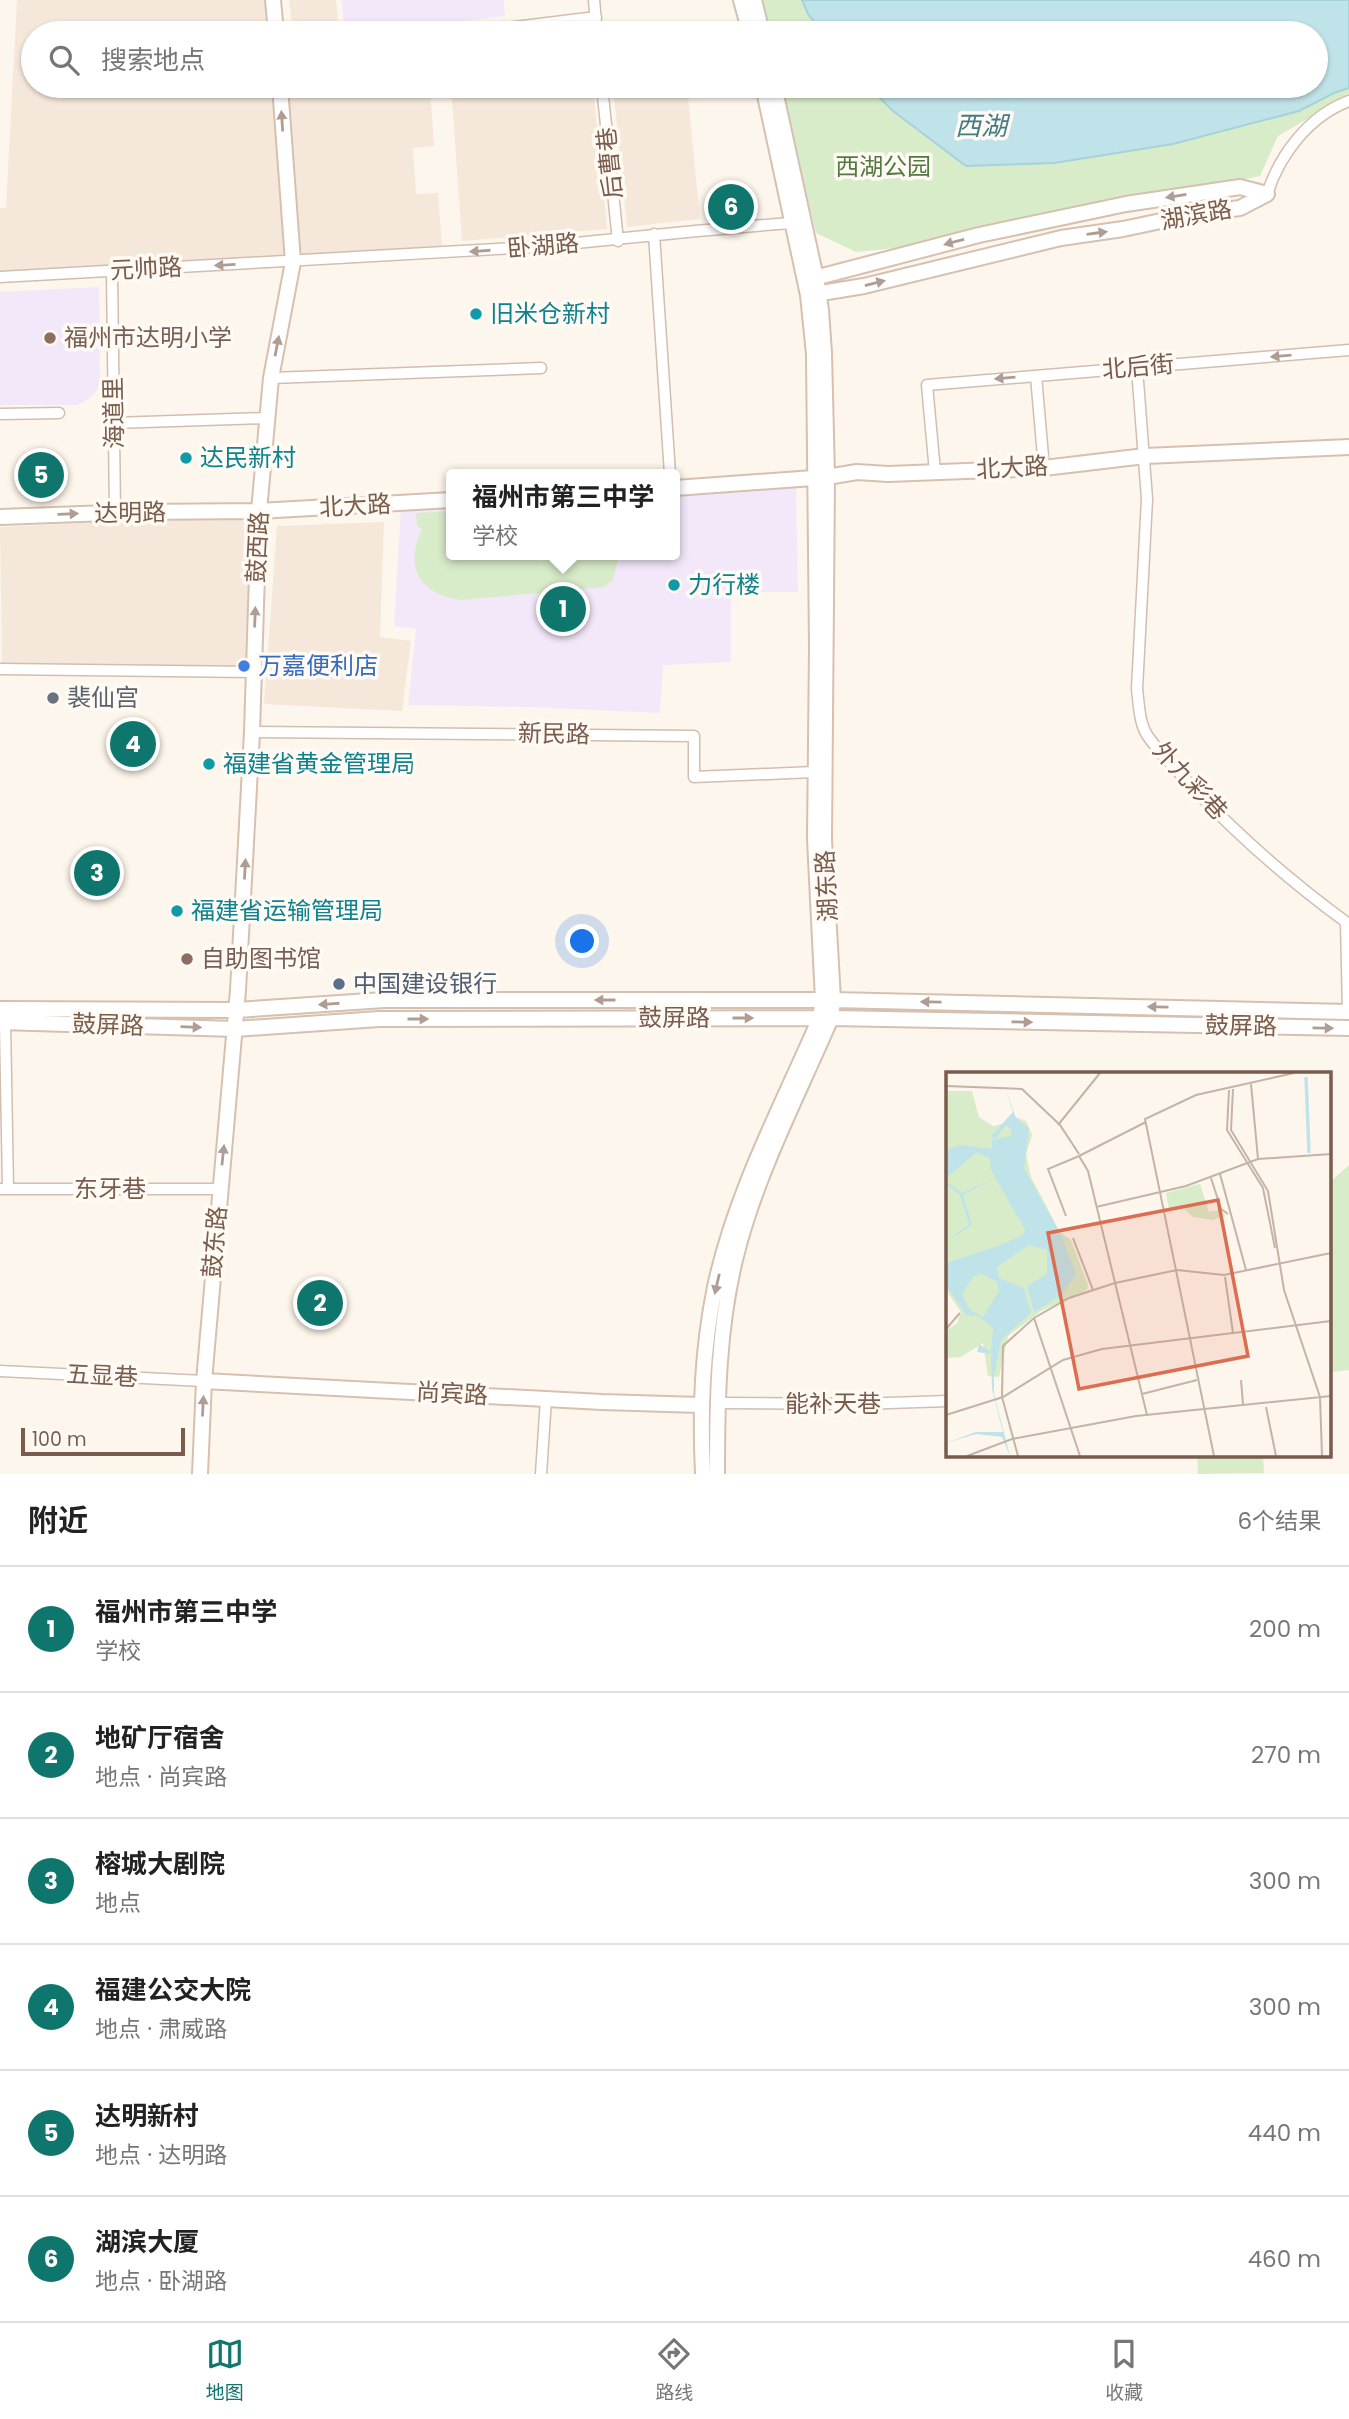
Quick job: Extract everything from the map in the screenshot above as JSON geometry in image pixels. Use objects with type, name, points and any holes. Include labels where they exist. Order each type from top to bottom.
[{"type":"main road","points":[[273,0],[274,21]]},
{"type":"main road","points":[[741,0],[747,21]]},
{"type":"main road","points":[[754,0],[759,21]]},
{"type":"main road","name":"鼓西路","points":[[237,1010],[252,732],[259,511],[271,378],[293,262],[281,98]]},
{"type":"main road","points":[[766,98],[792,223],[810,279]]},
{"type":"main road","points":[[776,98],[810,279]]},
{"type":"main road","name":"湖滨路","points":[[810,279],[979,235],[1126,204],[1240,187],[1268,194]]},
{"type":"main road","name":"湖滨路","points":[[813,295],[864,286],[1061,238],[1240,208],[1268,194]]},
{"type":"main road","name":"湖东路","points":[[810,279],[824,353],[814,772],[815,839],[828,1000]]},
{"type":"main road","name":"北大路","points":[[680,488],[857,472],[888,474],[1044,468],[1145,456],[1349,447]]},
{"type":"main road","name":"湖东路","points":[[717,1474],[717,1403],[728,1290],[736,1253],[826,1018],[828,1000],[824,840],[822,477]]},
{"type":"main road","name":"北大路","points":[[259,511],[446,500]]},
{"type":"main road","name":"达明路","points":[[0,517],[259,511]]},
{"type":"main road","name":"鼓屏路","points":[[2,1018],[237,1010],[384,1000],[828,1000],[1348,1012]]},
{"type":"main road","name":"鼓东路","points":[[200,1474],[204,1381],[219,1189],[237,1010]]},
{"type":"main road","name":"鼓屏路","points":[[2,1018],[235,1029],[379,1019],[826,1018],[1349,1028]]},
{"type":"main road","name":"湖东路","points":[[703,1474],[700,1405],[715,1287],[726,1247],[770,1128],[826,1018]]},
{"type":"main road","name":"尚宾路","points":[[204,1381],[700,1405]]},
{"type":"street","points":[[594,0],[596,21]]},
{"type":"street","points":[[570,21],[596,18]]},
{"type":"street","name":"后曹巷","points":[[603,98],[618,241]]},
{"type":"street","points":[[1268,194],[1275,172],[1303,131],[1334,107],[1349,102]]},
{"type":"street","name":"卧湖路","points":[[293,262],[618,241],[654,234],[792,223]]},
{"type":"street","points":[[654,234],[670,469]]},
{"type":"street","name":"元帅路","points":[[0,276],[293,262]]},
{"type":"street","name":"海道里","points":[[112,271],[115,513]]},
{"type":"street","name":"北后街","points":[[935,472],[927,385],[1349,350]]},
{"type":"street","points":[[271,378],[541,368]]},
{"type":"street","name":"外九彩巷","points":[[1137,368],[1147,499],[1137,689],[1140,715],[1146,734],[1194,788],[1245,839],[1295,885],[1346,922],[1348,1012]]},
{"type":"street","points":[[1036,376],[1044,468]]},
{"type":"street","points":[[0,414],[59,413]]},
{"type":"street","points":[[114,423],[267,418]]},
{"type":"street","points":[[0,669],[253,672]]},
{"type":"street","name":"新民路","points":[[252,732],[694,736],[694,777],[814,772]]},
{"type":"street","points":[[2,1018],[4,1189]]},
{"type":"street","name":"东牙巷","points":[[4,1189],[219,1189]]},
{"type":"street","name":"五显巷","points":[[0,1371],[204,1381]]},
{"type":"street","points":[[541,1474],[545,1399]]},
{"type":"street","name":"能补天巷","points":[[717,1403],[946,1402]]},
{"type":"shaded area","points":[[17,0],[272,0],[274,21],[21,21],[21,98],[281,98],[293,262],[0,277],[0,208],[6,208]]},
{"type":"shaded area","points":[[289,0],[336,0],[338,21],[292,21]]},
{"type":"shaded area","points":[[342,0],[504,0],[505,16],[463,21],[343,21]]},
{"type":"shaded area","points":[[286,98],[431,98],[434,146],[413,148],[416,194],[438,193],[442,246],[297,256]]},
{"type":"shaded area","points":[[452,98],[594,98],[607,229],[462,241]]},
{"type":"shaded area","points":[[614,98],[688,98],[700,219],[627,227]]},
{"type":"shaded area","name":"福州市达明小学","points":[[99,287],[100,383],[97,390],[89,399],[78,405],[0,405],[0,292]]},
{"type":"shaded area","points":[[796,481],[798,592],[731,592],[731,662],[663,665],[660,713],[408,705],[416,629],[394,626],[401,507],[446,503],[446,560],[680,560],[680,491]]},
{"type":"shaded area","points":[[252,515],[248,671],[2,665],[0,527]]},
{"type":"shaded area","points":[[384,522],[380,637],[411,641],[402,711],[264,704],[277,526]]},
{"type":"green space","name":"西湖公园","points":[[758,0],[1349,0],[1349,98],[1342,99],[1278,136],[1260,176],[906,247],[856,252],[816,233],[783,98],[1328,98],[1328,21],[764,21]]},
{"type":"green space","points":[[446,511],[446,560],[618,560],[613,580],[604,587],[461,600],[447,597],[425,585],[415,567],[417,543],[422,529],[417,526],[416,513]]},
{"type":"green space","points":[[1349,1165],[1349,1370],[1332,1372],[1332,1180]]},
{"type":"green space","points":[[1197,1456],[1263,1456],[1264,1473],[1198,1474]]},
{"type":"water","name":"西湖","points":[[802,0],[1349,0],[1349,88],[1328,96],[1328,21],[814,21]]},
{"type":"water","name":"西湖","points":[[880,98],[1324,98],[1299,111],[1173,144],[1054,163],[966,166],[893,111]]},
{"type":"place","name":"湖滨大厦","points":[[731,207]]},
{"type":"place","name":"旧米仓新村","points":[[476,314]]},
{"type":"place","name":"福州市达明小学","points":[[50,338]]},
{"type":"place","name":"达民新村","points":[[186,458]]},
{"type":"place","name":"达明新村","points":[[41,475]]},
{"type":"place","name":"力行楼","points":[[674,585]]},
{"type":"place","name":"福州市第三中学","points":[[563,609]]},
{"type":"place","name":"万嘉便利店","points":[[244,666]]},
{"type":"place","name":"裴仙宫","points":[[53,698]]},
{"type":"place","name":"福建公交大院","points":[[133,744]]},
{"type":"place","name":"福建省黄金管理局","points":[[209,764]]},
{"type":"place","name":"榕城大剧院","points":[[97,873]]},
{"type":"place","name":"福建省运输管理局","points":[[177,911]]},
{"type":"place","name":"自助图书馆","points":[[187,959]]},
{"type":"place","name":"中国建设银行","points":[[339,984]]},
{"type":"place","name":"地矿厅宿舍","points":[[320,1303]]}]
